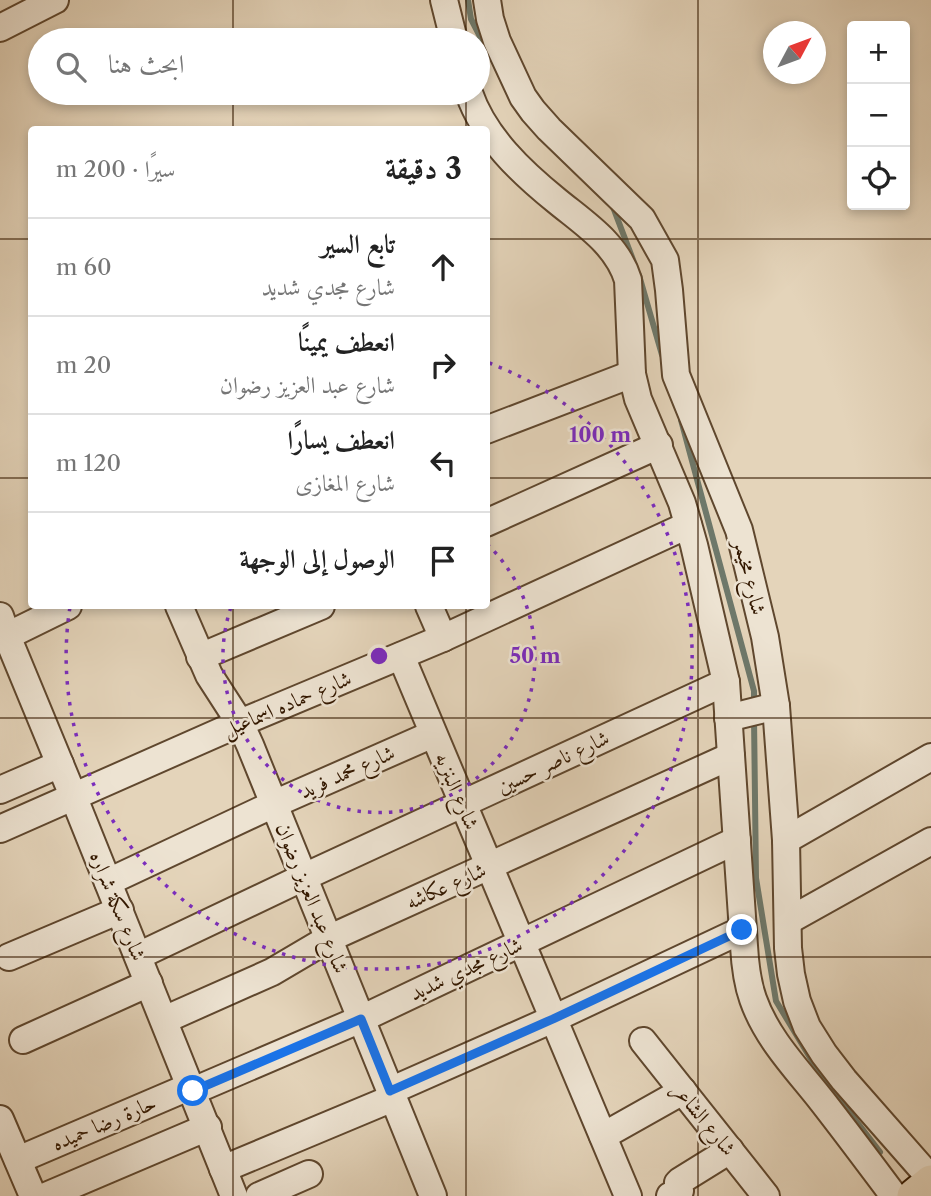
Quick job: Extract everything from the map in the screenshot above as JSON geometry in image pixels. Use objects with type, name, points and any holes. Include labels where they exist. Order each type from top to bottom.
[{"type":"main road","points":[[914,1196],[931,1181]]},
{"type":"street","points":[[0,28],[55,0]]},
{"type":"street","points":[[444,0],[451,28]]},
{"type":"street","name":"شارع مخيمر","points":[[487,0],[497,41],[523,97],[549,129],[642,219],[665,260],[676,375],[739,530],[765,637],[776,706],[786,840],[791,974],[797,1001],[807,1027],[824,1054],[931,1181]]},
{"type":"street","points":[[474,105],[485,126]]},
{"type":"street","points":[[490,133],[517,165],[599,234],[624,267],[628,280],[632,374],[638,399],[682,503],[726,682],[742,930],[746,972],[753,998],[763,1023],[777,1045],[894,1196]]},
{"type":"street","points":[[490,428],[632,374]]},
{"type":"street","points":[[490,521],[659,445]]},
{"type":"street","name":"شارع حماده اسماعيل","points":[[0,829],[240,723],[443,638],[688,526]]},
{"type":"street","points":[[3,626],[58,609]]},
{"type":"street","name":"شارع عبد العزيز رضوان","points":[[181,609],[209,675],[240,723],[433,1196]]},
{"type":"street","points":[[200,657],[314,609]]},
{"type":"street","points":[[430,609],[443,638]]},
{"type":"street","name":"شارع سكة شراره","points":[[3,626],[234,1196]]},
{"type":"street","name":"شارع البنزيه","points":[[401,656],[628,1196]]},
{"type":"street","name":"شارع ناصر حسين","points":[[138,956],[726,682]]},
{"type":"street","points":[[728,718],[776,706]]},
{"type":"street","name":"شارع محمد فريد","points":[[108,882],[274,804],[433,734]]},
{"type":"street","name":"شارع عكاشه","points":[[164,1020],[272,972],[328,939],[731,756]]},
{"type":"street","points":[[786,840],[931,757]]},
{"type":"street","points":[[0,790],[60,764]]},
{"type":"street","name":"شارع مجدي شديد","points":[[192,1088],[361,1019],[737,840]]},
{"type":"street","points":[[788,920],[931,841]]},
{"type":"street","points":[[9,957],[120,910]]},
{"type":"street","points":[[223,1169],[392,1095],[742,930]]},
{"type":"street","points":[[23,1040],[149,983]]},
{"type":"street","points":[[777,1045],[807,1027]]},
{"type":"street","name":"شارع الشاعر","points":[[643,1041],[766,1196]]},
{"type":"street","name":"حارة رضا حميده","points":[[10,1153],[192,1088]]},
{"type":"street","points":[[603,1136],[683,1091]]},
{"type":"street","points":[[0,1119],[10,1153],[33,1196]]},
{"type":"street","points":[[46,1196],[208,1127]]},
{"type":"street","points":[[678,1194],[680,1181],[730,1150]]},
{"type":"street","points":[[259,1196],[309,1174]]},
{"type":"waterway","points":[[468,0],[471,19],[476,28]]},
{"type":"waterway","points":[[613,207],[635,265]]},
{"type":"waterway","points":[[639,275],[662,355]]},
{"type":"waterway","points":[[681,420],[754,691],[754,704]]},
{"type":"waterway","points":[[754,718],[756,878],[776,1001],[820,1074],[880,1152]]},
{"type":"route","points":[[193,1091],[361,1019],[390,1091],[553,1019],[742,930]]}]
